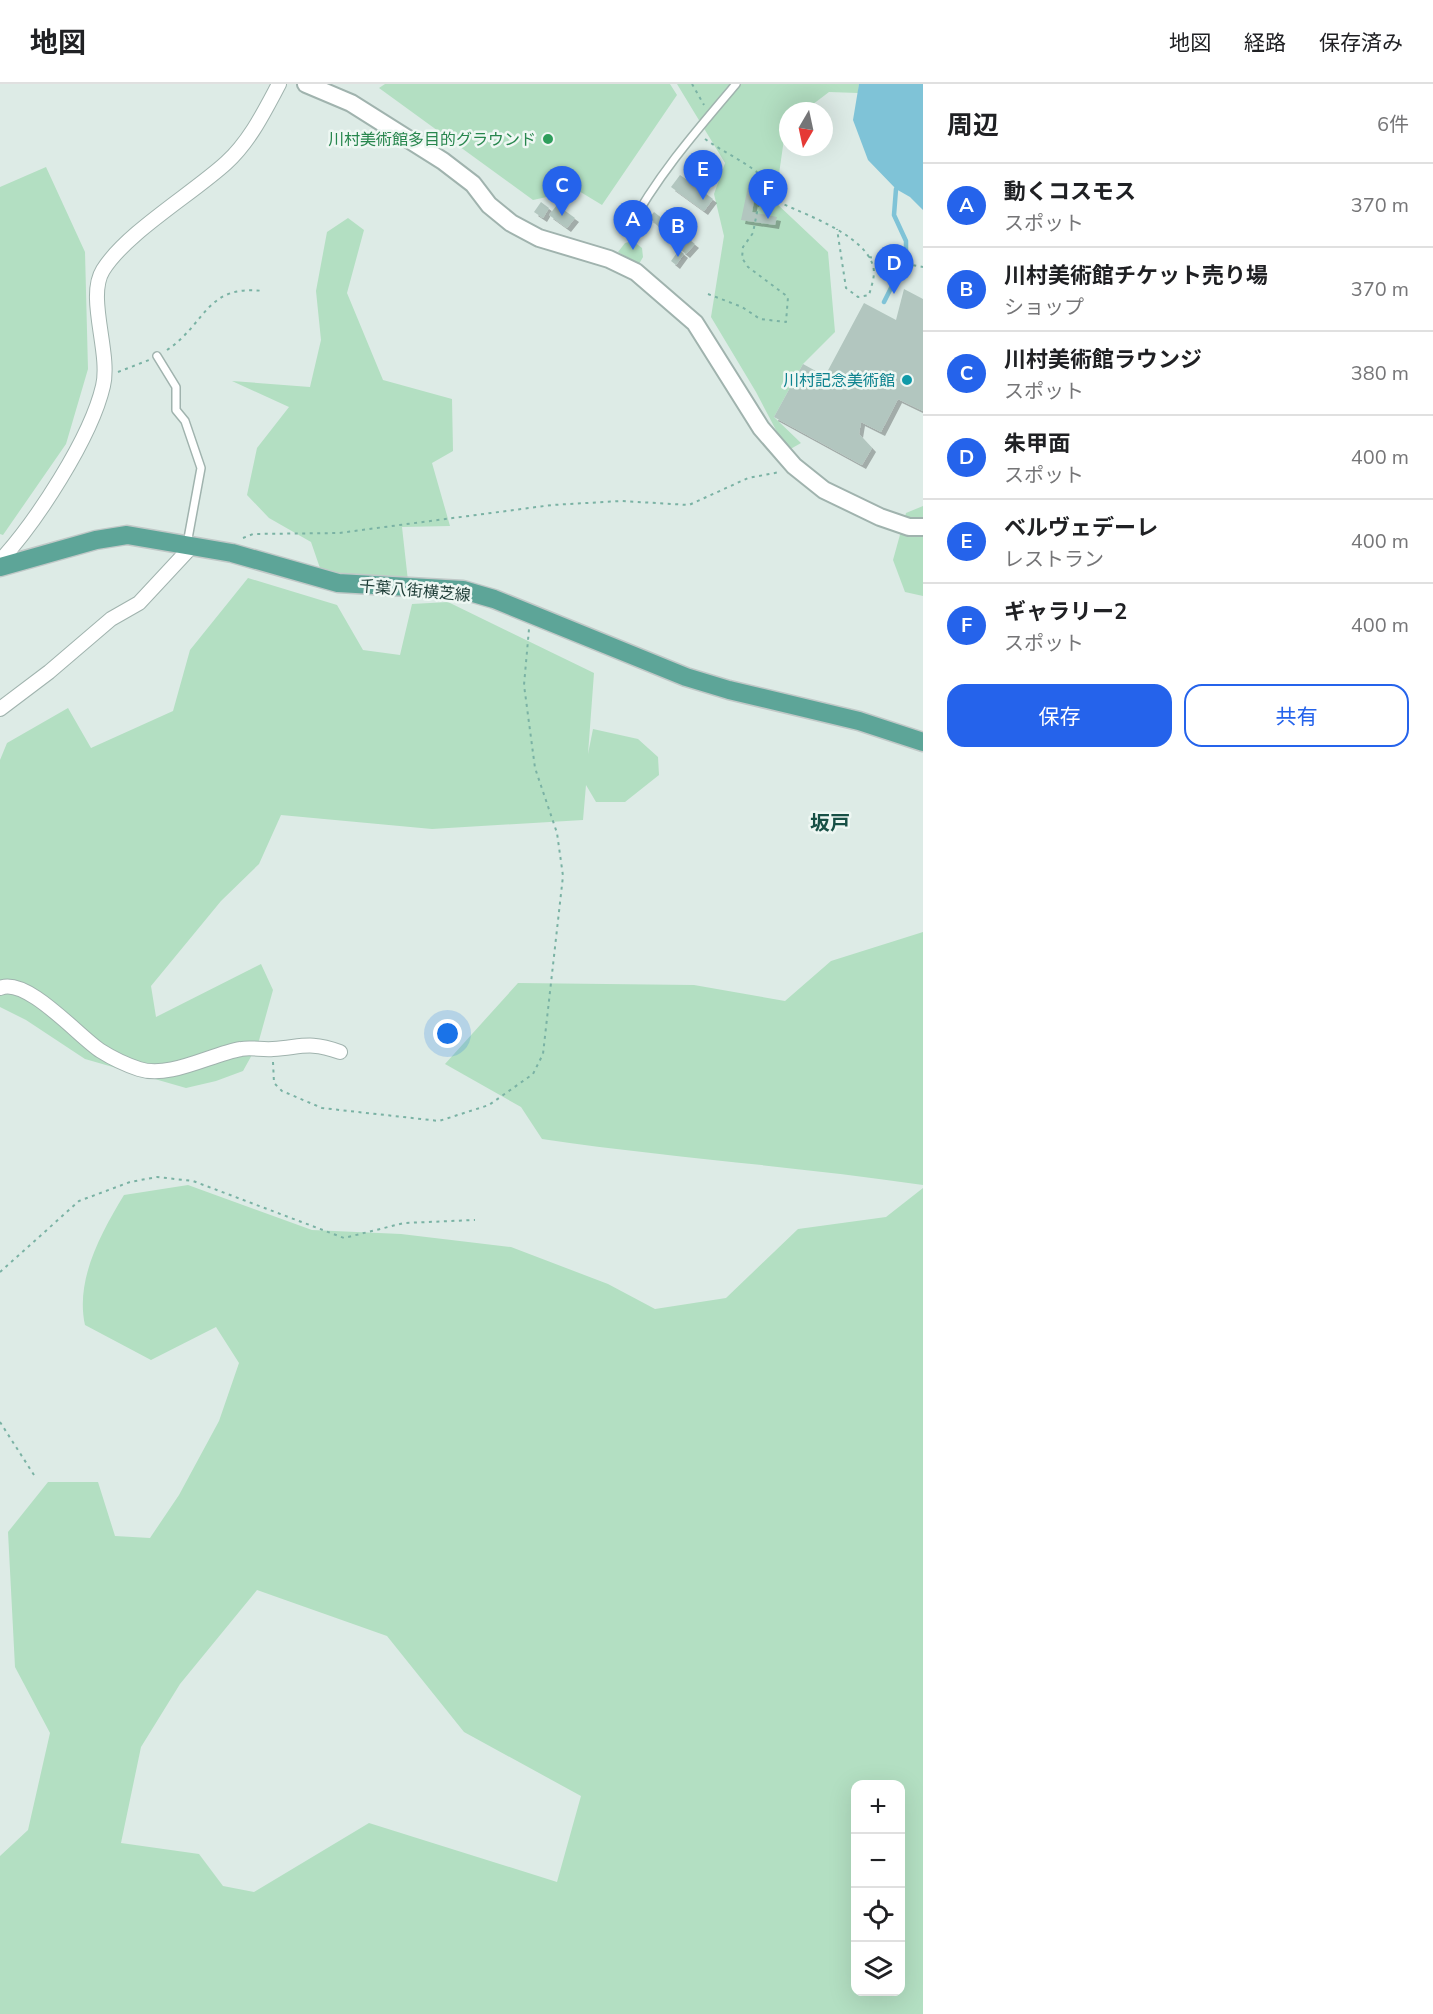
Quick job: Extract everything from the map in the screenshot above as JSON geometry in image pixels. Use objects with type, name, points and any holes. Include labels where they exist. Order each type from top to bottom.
[{"type":"main road","name":"千葉八街横芝線","points":[[0,567],[96,540],[127,535],[214,549],[338,583],[463,590],[494,599],[686,677],[729,690],[859,721],[923,742]]},
{"type":"street","points":[[0,561],[15,544],[86,432],[103,386],[105,353],[97,295],[102,272],[117,251],[228,162],[258,126],[279,84]]},
{"type":"street","points":[[306,84],[351,103],[443,161],[473,184],[489,205],[512,223],[539,238],[609,259],[636,272],[667,296],[695,323],[761,428],[798,470],[824,490],[880,517],[909,527],[923,527]]},
{"type":"street","points":[[0,709],[50,672],[111,620],[140,603],[190,545]]},
{"type":"street","points":[[0,988],[20,989],[69,1021],[100,1051],[141,1070],[174,1069],[242,1048],[272,1049],[307,1043],[340,1052]]},
{"type":"lane","points":[[627,232],[647,194],[736,84]]},
{"type":"lane","points":[[157,356],[176,387],[176,410],[185,421],[201,468],[190,545]]},
{"type":"path","points":[[693,84],[710,116]]},
{"type":"path","points":[[695,132],[729,156],[743,161],[769,183],[783,204],[837,229],[860,245],[869,257],[874,271],[869,295],[858,297],[846,288],[837,229]]},
{"type":"path","points":[[708,294],[742,308],[760,319],[786,322],[789,297],[748,267],[742,258],[743,247],[753,233],[758,207],[769,183]]},
{"type":"path","points":[[869,257],[923,267]]},
{"type":"path","points":[[104,376],[126,370],[157,356],[185,335],[203,312],[226,294],[246,289],[263,291]]},
{"type":"path","points":[[214,549],[253,534],[339,533],[552,505],[621,501],[689,505],[748,478],[798,470]]},
{"type":"path","points":[[272,1049],[274,1083],[282,1091],[322,1108],[439,1121],[489,1105],[534,1074],[543,1054],[563,876],[557,833],[536,768],[524,685],[531,615]]},
{"type":"path","points":[[0,1272],[79,1201],[130,1182],[157,1177],[193,1181],[344,1238],[404,1223],[475,1220]]},
{"type":"path","points":[[0,1422],[34,1475]]},
{"type":"green space","name":"川村美術館多目的グラウンド","points":[[385,84],[670,84],[677,95],[602,205],[564,182],[556,195],[533,200],[379,88]]},
{"type":"green space","points":[[677,84],[859,84],[858,93],[829,92],[816,102],[779,102],[779,156],[782,156],[775,202],[828,252],[835,332],[803,364],[774,417],[801,443],[787,451],[756,392],[711,317],[724,236],[714,194],[725,163]]},
{"type":"green space","points":[[46,167],[85,252],[88,369],[66,444],[3,535],[0,534],[0,187]]},
{"type":"green space","points":[[348,218],[364,230],[347,293],[383,380],[452,399],[453,451],[432,463],[450,526],[402,527],[408,581],[321,571],[311,542],[269,518],[247,495],[257,448],[289,407],[232,381],[310,387],[321,340],[316,291],[327,232]]},
{"type":"green space","points":[[633,241],[642,248],[643,257],[639,264],[618,252],[625,243]]},
{"type":"green space","points":[[923,506],[923,596],[905,592],[893,560],[906,513]]},
{"type":"green space","points":[[248,578],[337,605],[363,650],[400,655],[412,604],[448,602],[594,673],[588,754],[593,729],[638,739],[658,757],[659,775],[625,802],[596,802],[586,785],[583,820],[432,829],[281,815],[259,864],[221,901],[151,986],[156,1017],[261,964],[273,990],[258,1044],[243,1071],[216,1081],[186,1088],[85,1059],[26,1020],[0,1007],[0,760],[7,743],[68,708],[91,748],[173,711],[190,650]]},
{"type":"green space","points":[[923,932],[923,1185],[542,1139],[521,1107],[445,1064],[518,983],[694,985],[785,1001],[831,961]]},
{"type":"green space","points":[[188,1185],[312,1230],[401,1234],[511,1247],[608,1284],[655,1309],[726,1298],[798,1229],[886,1217],[923,1188],[923,2014],[0,2014],[0,1856],[28,1830],[50,1733],[15,1667],[8,1532],[48,1482],[98,1482],[115,1536],[150,1538],[179,1495],[219,1421],[239,1363],[216,1327],[151,1360],[85,1325],[83,1308],[87,1274],[107,1225],[124,1195]],"holes":[[[257,1590],[387,1636],[464,1732],[581,1796],[557,1882],[369,1823],[254,1892],[223,1886],[199,1854],[121,1843],[141,1747],[180,1684]]]},
{"type":"water","points":[[859,84],[923,84],[923,210],[910,197],[896,189],[868,160],[853,120]]},
{"type":"building","points":[[680,175],[693,184],[698,179],[705,184],[701,190],[713,199],[704,211],[671,187]]},
{"type":"building","points":[[749,182],[757,184],[752,212],[777,217],[775,225],[741,220]]},
{"type":"building","points":[[541,202],[549,208],[543,218],[534,212]]},
{"type":"building","points":[[557,205],[575,218],[567,228],[549,215]]},
{"type":"building","points":[[654,212],[695,244],[686,254],[681,250],[684,246],[649,218]]},
{"type":"building","points":[[679,250],[684,254],[676,265],[671,261]]},
{"type":"building","points":[[904,289],[923,299],[923,411],[898,399],[881,432],[861,422],[859,434],[872,448],[862,465],[774,417],[803,364],[825,376],[864,303],[896,320]]},
{"type":"waterway","points":[[884,302],[906,258],[906,241],[894,215],[896,189]]},
{"type":"place","name":"川村美術館多目的グラウンド","points":[[548,139]]},
{"type":"place","name":"ベルヴェデーレ","points":[[703,200]]},
{"type":"place","name":"川村美術館ラウンジ","points":[[562,216]]},
{"type":"place","name":"ギャラリー2","points":[[768,219]]},
{"type":"place","name":"動くコスモス","points":[[633,250]]},
{"type":"place","name":"川村美術館チケット売り場","points":[[678,257]]},
{"type":"place","name":"朱甲面","points":[[894,294]]},
{"type":"place","name":"川村記念美術館","points":[[907,380]]},
{"type":"district","name":"坂戸","points":[[830,823]]}]
